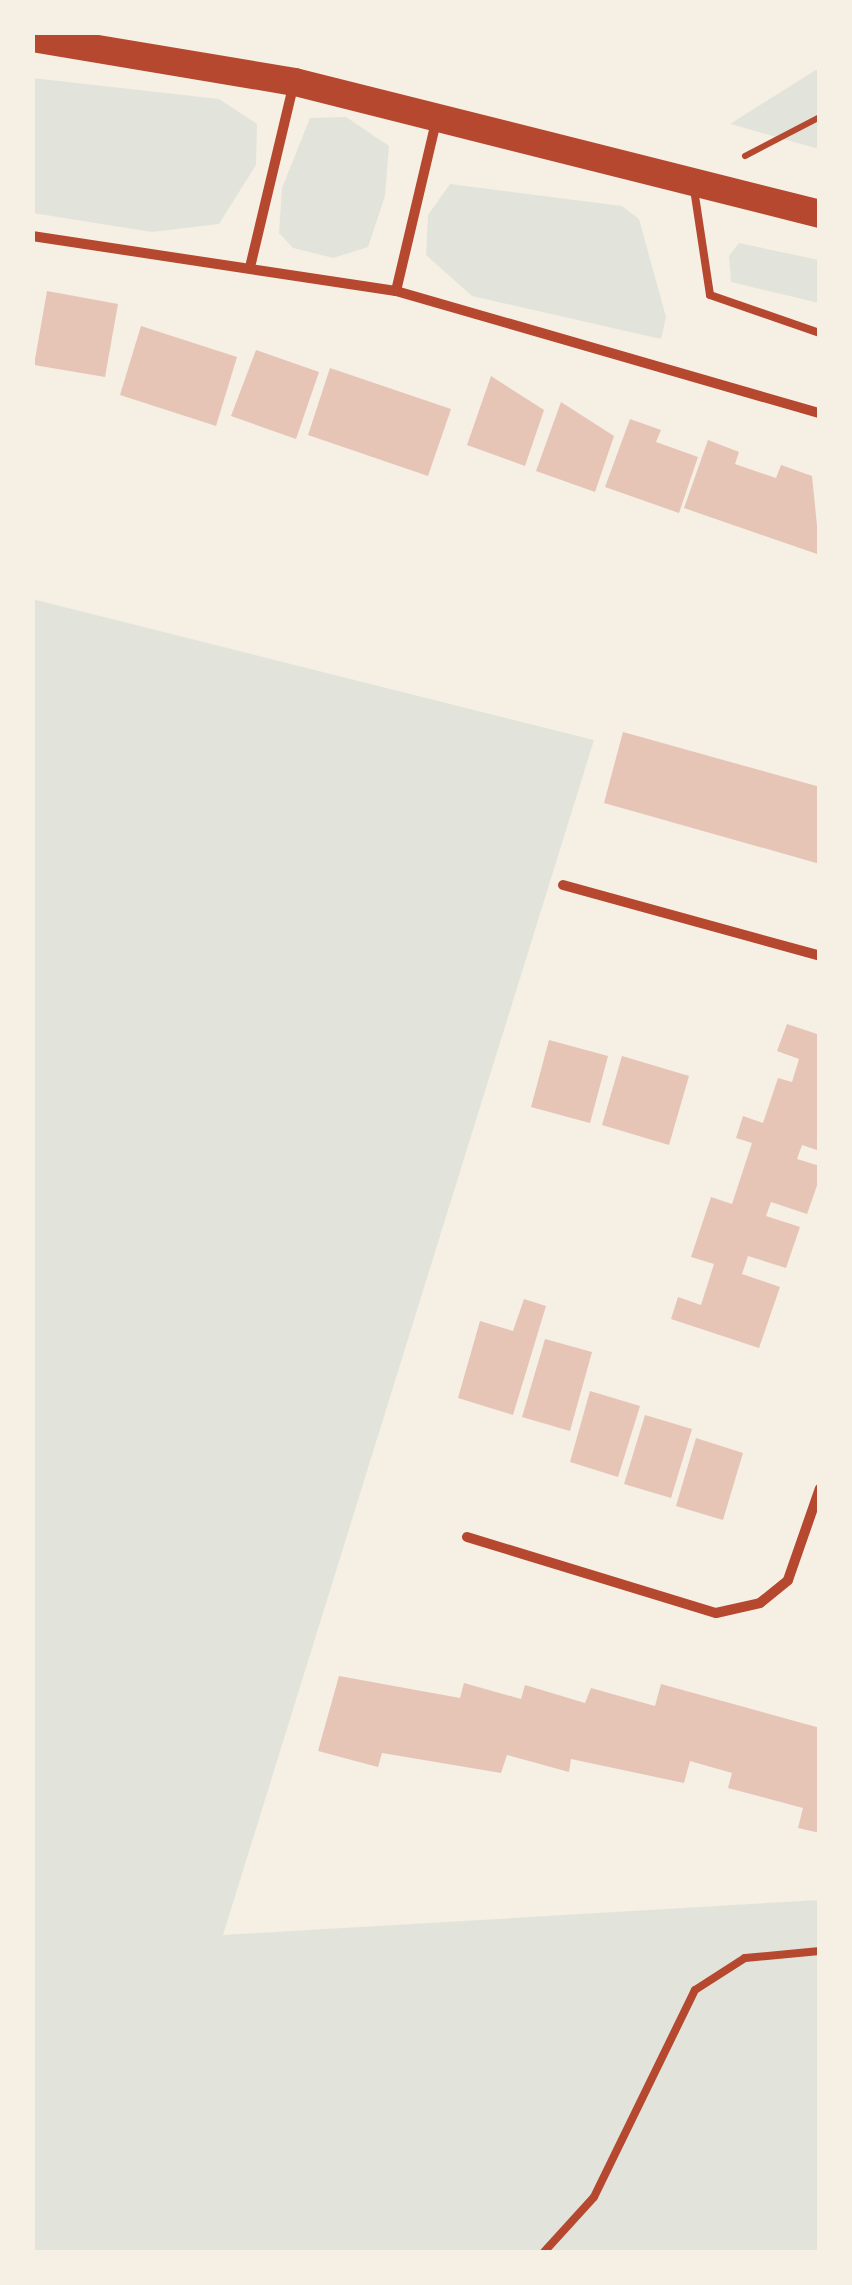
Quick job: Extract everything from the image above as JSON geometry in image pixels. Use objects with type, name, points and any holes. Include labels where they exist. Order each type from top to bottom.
[{"type":"highway","points":[[32,38],[295,82],[437,114],[820,214]]},
{"type":"street","points":[[251,264],[295,82]]},
{"type":"street","points":[[396,291],[437,114]]},
{"type":"street","points":[[32,236],[251,264],[396,291],[820,414]]},
{"type":"street","points":[[562,885],[820,956]]},
{"type":"street","points":[[466,1537],[716,1613],[760,1602],[788,1580],[820,1488]]},
{"type":"lane","points":[[696,182],[691,214],[710,296],[820,333]]},
{"type":"lane","points":[[544,2252],[594,2197],[695,1990],[745,1958],[820,1951]]},
{"type":"path","points":[[696,182],[820,117]]},
{"type":"shaded area","points":[[819,68],[819,149],[730,124]]},
{"type":"shaded area","points":[[32,78],[219,99],[257,124],[256,165],[219,224],[152,232],[33,213]]},
{"type":"shaded area","points":[[346,117],[389,146],[385,196],[368,247],[333,258],[293,248],[279,233],[282,188],[310,118]]},
{"type":"shaded area","points":[[450,184],[622,206],[639,219],[666,317],[661,339],[472,296],[426,255],[428,215]]},
{"type":"shaded area","points":[[739,243],[819,260],[819,303],[731,282],[729,256]]},
{"type":"shaded area","points":[[32,599],[594,740],[223,1935],[819,1900],[819,2252],[33,2252]]},
{"type":"building","points":[[47,291],[118,304],[105,377],[34,365]]},
{"type":"building","points":[[141,326],[237,357],[216,426],[120,395]]},
{"type":"building","points":[[256,350],[319,372],[296,439],[231,416]]},
{"type":"building","points":[[330,368],[451,409],[428,476],[308,435]]},
{"type":"building","points":[[491,376],[544,410],[525,466],[467,445]]},
{"type":"building","points":[[561,402],[614,436],[595,492],[536,471]]},
{"type":"building","points":[[630,419],[661,430],[656,442],[698,457],[679,513],[605,487]]},
{"type":"building","points":[[708,440],[739,452],[735,464],[776,478],[781,465],[812,476],[820,555],[684,508]]},
{"type":"building","points":[[623,732],[820,787],[820,864],[604,803]]},
{"type":"building","points":[[787,1024],[820,1035],[820,1151],[802,1145],[797,1159],[820,1166],[820,1177],[807,1214],[771,1202],[766,1216],[800,1227],[786,1268],[748,1256],[742,1274],[780,1287],[759,1348],[671,1319],[678,1297],[701,1305],[714,1264],[691,1257],[711,1197],[732,1204],[752,1143],[736,1138],[743,1116],[763,1123],[778,1078],[792,1082],[799,1059],[777,1051]]},
{"type":"building","points":[[549,1040],[608,1056],[590,1123],[531,1107]]},
{"type":"building","points":[[622,1056],[689,1076],[669,1145],[602,1125]]},
{"type":"building","points":[[524,1299],[546,1306],[513,1415],[458,1398],[480,1321],[513,1331]]},
{"type":"building","points":[[545,1339],[592,1352],[570,1431],[522,1417]]},
{"type":"building","points":[[590,1391],[640,1406],[618,1477],[570,1462]]},
{"type":"building","points":[[645,1415],[692,1429],[671,1498],[624,1484]]},
{"type":"building","points":[[696,1438],[743,1453],[723,1520],[676,1506]]},
{"type":"building","points":[[339,1676],[460,1698],[464,1683],[521,1699],[525,1685],[585,1703],[591,1688],[655,1706],[661,1684],[820,1728],[820,1833],[798,1828],[803,1808],[728,1788],[732,1773],[690,1761],[684,1783],[571,1759],[569,1772],[507,1755],[501,1773],[382,1753],[378,1767],[318,1751]]}]
